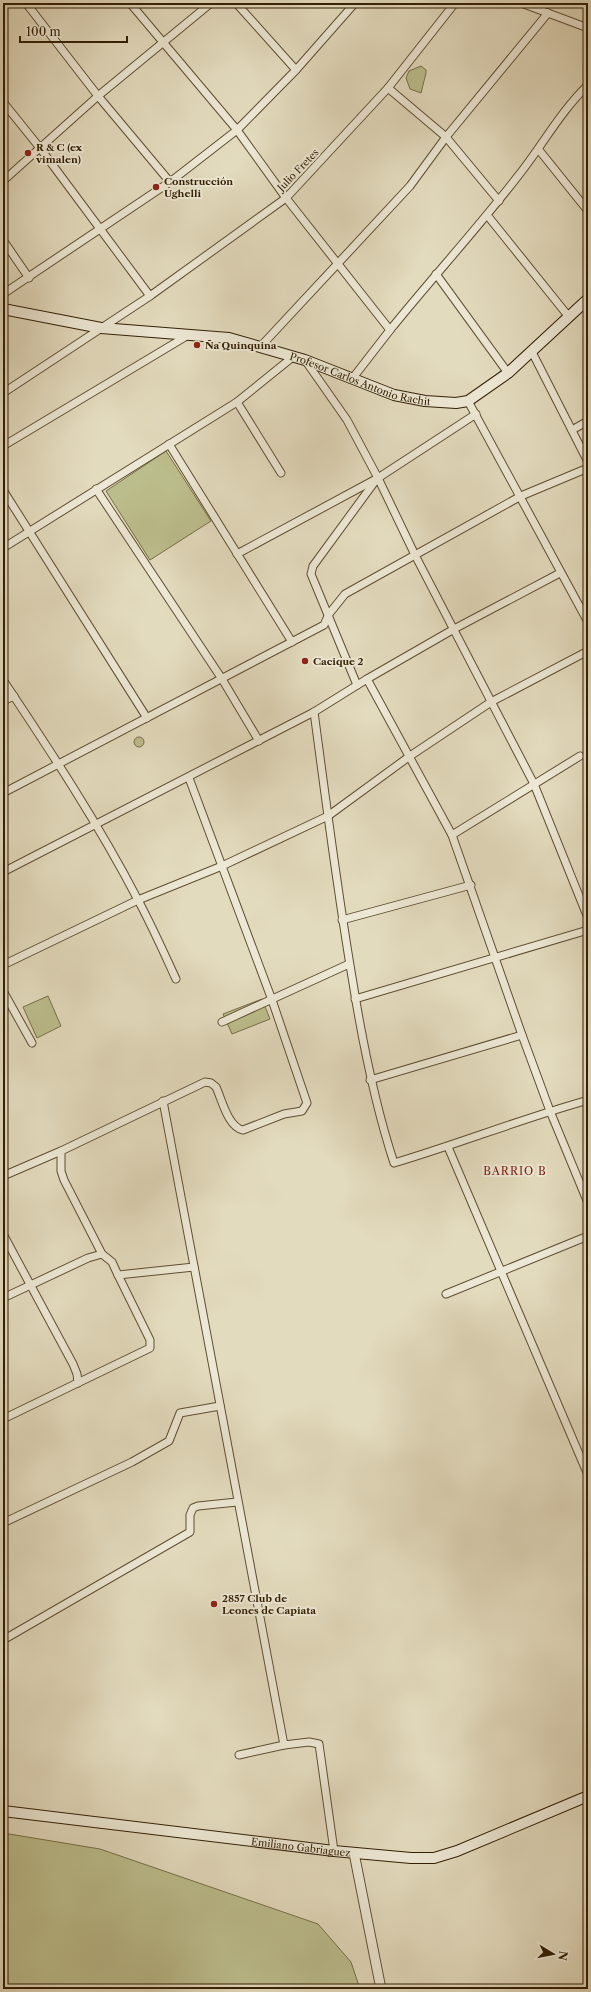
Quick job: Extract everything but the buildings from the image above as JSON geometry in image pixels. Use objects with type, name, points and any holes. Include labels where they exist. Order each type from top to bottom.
[{"type":"main road","name":"Profesor Carlos Antonio Rachit","points":[[3,309],[101,328],[229,338],[294,356],[394,395],[425,402],[456,403],[468,401],[508,373],[588,299]]},
{"type":"main road","name":"Emiliano Gabriaguez","points":[[3,1811],[334,1851],[411,1858],[434,1858],[476,1843],[588,1796]]},
{"type":"street","points":[[26,3],[98,96],[170,182]]},
{"type":"street","points":[[130,3],[162,43],[237,130],[286,198],[390,330]]},
{"type":"street","points":[[3,181],[98,96],[211,3]]},
{"type":"street","points":[[3,294],[170,182],[237,130],[296,70],[355,3]]},
{"type":"street","name":"Julio Fretes","points":[[3,393],[150,296],[286,198],[388,88],[455,3]]},
{"type":"street","points":[[521,3],[588,28]]},
{"type":"street","points":[[239,4],[296,70]]},
{"type":"street","points":[[260,346],[410,186],[446,138],[548,13]]},
{"type":"street","points":[[352,379],[436,274],[488,215],[539,150],[572,100],[588,85]]},
{"type":"street","points":[[388,88],[446,138],[499,201]]},
{"type":"street","points":[[3,102],[40,148],[150,296]]},
{"type":"street","points":[[539,150],[588,211]]},
{"type":"street","points":[[488,215],[569,317]]},
{"type":"street","points":[[3,240],[29,278]]},
{"type":"street","points":[[436,274],[508,373]]},
{"type":"street","points":[[3,446],[190,334]]},
{"type":"street","points":[[532,352],[588,462]]},
{"type":"street","points":[[3,548],[237,402],[294,356]]},
{"type":"street","points":[[305,360],[347,420],[378,478],[415,555],[534,784],[588,918]]},
{"type":"street","points":[[468,401],[560,573],[588,622]]},
{"type":"street","points":[[237,402],[281,473]]},
{"type":"street","points":[[237,554],[378,478],[476,414]]},
{"type":"street","points":[[572,430],[588,421]]},
{"type":"street","points":[[169,444],[292,642]]},
{"type":"street","points":[[3,793],[60,765],[324,625],[329,614],[345,594],[520,496],[588,468]]},
{"type":"street","points":[[357,685],[312,574],[313,566],[378,478]]},
{"type":"street","points":[[96,489],[222,678],[259,741]]},
{"type":"street","points":[[3,490],[147,718]]},
{"type":"street","points":[[3,872],[189,778],[314,712],[367,679],[454,629],[560,573]]},
{"type":"street","points":[[3,965],[138,900],[222,866],[328,816],[410,756],[491,702],[588,651]]},
{"type":"street","points":[[367,679],[452,835],[550,1111],[588,1203]]},
{"type":"street","points":[[3,680],[60,765],[96,824],[138,900],[176,979]]},
{"type":"street","points":[[3,702],[14,696]]},
{"type":"street","points":[[314,712],[342,920],[355,999],[370,1080],[380,1122],[394,1163],[448,1147],[550,1111],[585,1101]]},
{"type":"street","points":[[452,835],[580,756]]},
{"type":"street","points":[[3,1176],[61,1151],[205,1082],[212,1083],[216,1087],[233,1124],[238,1129],[243,1130],[284,1114],[302,1111],[308,1100],[189,778]]},
{"type":"street","points":[[342,920],[471,885]]},
{"type":"street","points":[[355,999],[495,959],[588,930]]},
{"type":"street","points":[[222,1022],[349,964]]},
{"type":"street","points":[[3,991],[32,1043]]},
{"type":"street","points":[[370,1080],[522,1035]]},
{"type":"street","points":[[163,1101],[284,1745]]},
{"type":"street","points":[[448,1147],[588,1475]]},
{"type":"street","points":[[3,1420],[150,1348],[150,1340],[112,1262],[102,1254],[64,1180],[61,1171],[61,1151]]},
{"type":"street","points":[[3,1234],[31,1284],[72,1364],[77,1374],[78,1383]]},
{"type":"street","points":[[446,1294],[501,1270],[588,1236]]},
{"type":"street","points":[[3,1298],[31,1284],[102,1254]]},
{"type":"street","points":[[118,1275],[194,1267]]},
{"type":"street","points":[[3,1523],[132,1462],[169,1441],[180,1412],[220,1406]]},
{"type":"street","points":[[3,1640],[186,1535],[190,1532],[190,1515],[193,1508],[238,1502]]},
{"type":"street","points":[[239,1755],[284,1745],[309,1742],[319,1744],[334,1851]]},
{"type":"street","points":[[354,1853],[381,1989]]},
{"type":"green space","points":[[421,66],[426,70],[426,73],[421,93],[410,89],[406,78],[409,71]]},
{"type":"green space","points":[[166,451],[211,521],[150,560],[106,491]]},
{"type":"green space","points":[[137,737],[141,737],[143,738],[143,746],[137,747],[134,744],[134,740]]},
{"type":"green space","points":[[48,996],[61,1026],[37,1038],[23,1007]]},
{"type":"green space","points":[[262,999],[270,1019],[232,1034],[223,1014]]},
{"type":"green space","points":[[3,1833],[100,1849],[318,1924],[351,1962],[360,1989],[3,1989]]},
{"type":"place","name":"R & C (ex vimalen)","points":[[28,153]]},
{"type":"place","name":"Construcción Ughelli","points":[[156,187]]},
{"type":"place","name":"Ña Quinquina","points":[[197,345]]},
{"type":"place","name":"Cacique 2","points":[[305,661]]},
{"type":"place","name":"2857 Club de Leones de Capiata","points":[[214,1604]]},
{"type":"district","name":"BARRIO B","points":[[515,1171]]}]
